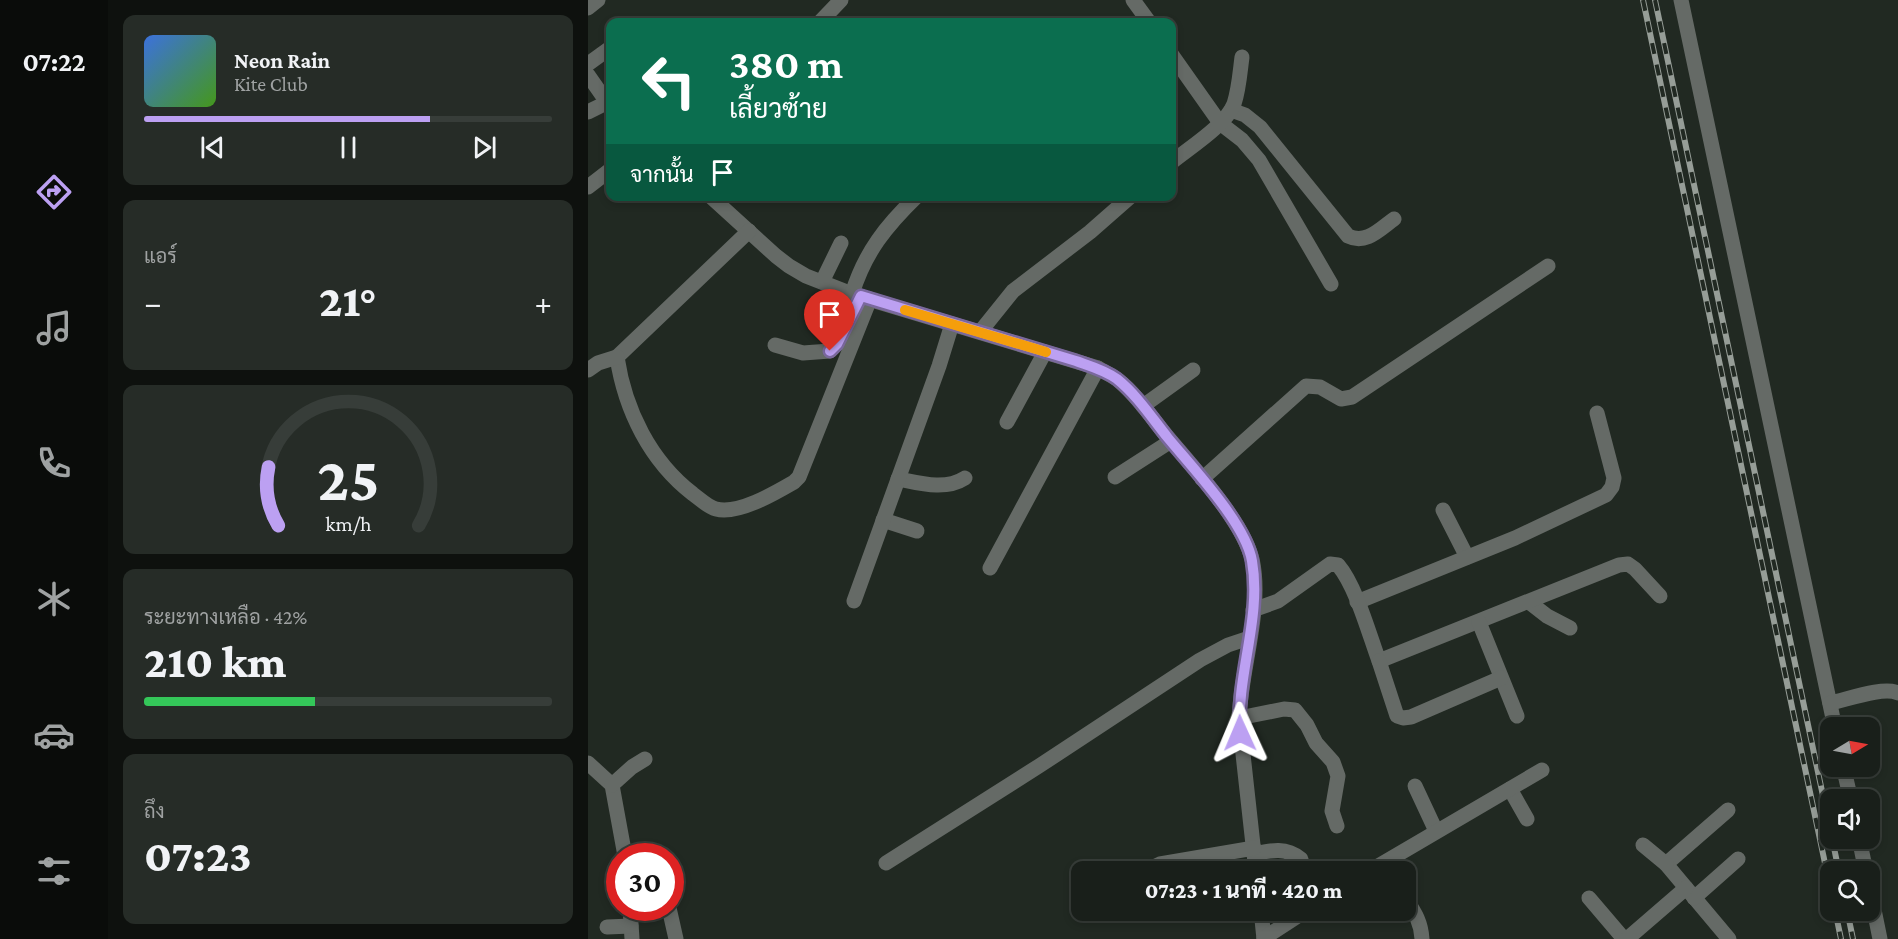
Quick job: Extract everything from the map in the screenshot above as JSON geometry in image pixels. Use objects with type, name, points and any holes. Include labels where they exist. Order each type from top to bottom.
[{"type":"street","points":[[588,8],[598,0]]},
{"type":"street","points":[[824,18],[841,0]]},
{"type":"street","points":[[1133,0],[1146,18]]},
{"type":"street","points":[[1681,0],[1833,717]]},
{"type":"street","points":[[588,64],[606,51]]},
{"type":"street","points":[[1176,159],[1220,123],[1231,110],[1236,96],[1242,57]]},
{"type":"street","points":[[1176,61],[1220,123],[1242,140],[1259,160],[1331,284]]},
{"type":"street","points":[[588,75],[606,99]]},
{"type":"street","points":[[588,112],[606,104]]},
{"type":"street","points":[[1231,110],[1245,115],[1260,127],[1348,236],[1365,239],[1394,219]]},
{"type":"street","points":[[588,187],[606,173]]},
{"type":"street","points":[[716,201],[789,266],[822,282],[1098,368],[1117,380],[1143,406],[1202,479],[1244,538],[1252,559],[1253,610],[1239,718],[1255,861]]},
{"type":"street","points":[[618,357],[621,381],[632,414],[663,466],[680,484],[708,505],[717,509],[728,509],[751,504],[794,482],[799,477],[861,296],[868,254],[897,215],[912,201]]},
{"type":"street","points":[[980,332],[1014,291],[1090,232],[1125,201]]},
{"type":"street","points":[[588,370],[598,363],[618,357],[749,231]]},
{"type":"street","points":[[822,282],[841,243]]},
{"type":"street","points":[[1202,479],[1306,386],[1320,387],[1341,399],[1352,397],[1548,266]]},
{"type":"street","points":[[775,345],[802,352],[830,351],[837,344],[861,296]]},
{"type":"street","points":[[854,601],[952,324]]},
{"type":"street","points":[[1007,422],[1045,352]]},
{"type":"street","points":[[990,568],[1098,368]]},
{"type":"street","points":[[1143,406],[1194,370]]},
{"type":"street","points":[[1357,602],[1515,538],[1606,495],[1612,488],[1614,478],[1597,413]]},
{"type":"street","points":[[1115,477],[1171,441]]},
{"type":"street","points":[[898,479],[941,485],[959,482],[965,478]]},
{"type":"street","points":[[1443,510],[1467,557]]},
{"type":"street","points":[[883,520],[917,531]]},
{"type":"street","points":[[1253,610],[1278,601],[1330,564],[1338,565],[1357,602],[1397,716],[1411,717],[1502,678]]},
{"type":"street","points":[[1379,661],[1618,566],[1628,564],[1660,596]]},
{"type":"street","points":[[1529,602],[1547,616],[1570,628]]},
{"type":"street","points":[[1479,622],[1516,716]]},
{"type":"street","points":[[886,862],[1039,766],[1200,660],[1228,645],[1249,638]]},
{"type":"street","points":[[1830,703],[1884,691],[1898,693]]},
{"type":"street","points":[[1239,718],[1284,709],[1295,710],[1307,725],[1316,743],[1333,762],[1338,776],[1332,811],[1337,826]]},
{"type":"street","points":[[612,785],[632,766],[645,759]]},
{"type":"street","points":[[588,763],[612,785],[623,843]]},
{"type":"street","points":[[1387,861],[1542,770]]},
{"type":"street","points":[[1414,786],[1436,831]]},
{"type":"street","points":[[1510,789],[1527,819]]},
{"type":"street","points":[[1666,864],[1728,810]]},
{"type":"street","points":[[1644,845],[1666,864],[1729,939]]},
{"type":"street","points":[[1182,861],[1254,851],[1282,850],[1292,852],[1301,859]]},
{"type":"street","points":[[1589,898],[1625,939],[1738,859]]},
{"type":"street","points":[[1416,914],[1422,927],[1422,939]]},
{"type":"street","points":[[672,921],[676,939]]},
{"type":"street","points":[[1262,921],[1264,938],[1290,921]]},
{"type":"street","points":[[1877,921],[1881,939]]},
{"type":"street","points":[[607,927],[631,932]]},
{"type":"railway","points":[[1643,0],[1825,861]]},
{"type":"railway","points":[[1655,0],[1822,789]]},
{"type":"railway","points":[[1834,849],[1837,861]]},
{"type":"railway","points":[[1837,921],[1841,939]]},
{"type":"railway","points":[[1849,921],[1853,939]]},
{"type":"slow traffic","points":[[905,310],[1046,352]]},
{"type":"route","points":[[830,351],[837,344],[861,296],[1098,368],[1117,380],[1143,406],[1213,493],[1244,538],[1252,559],[1254,599],[1240,698],[1240,733]]}]
